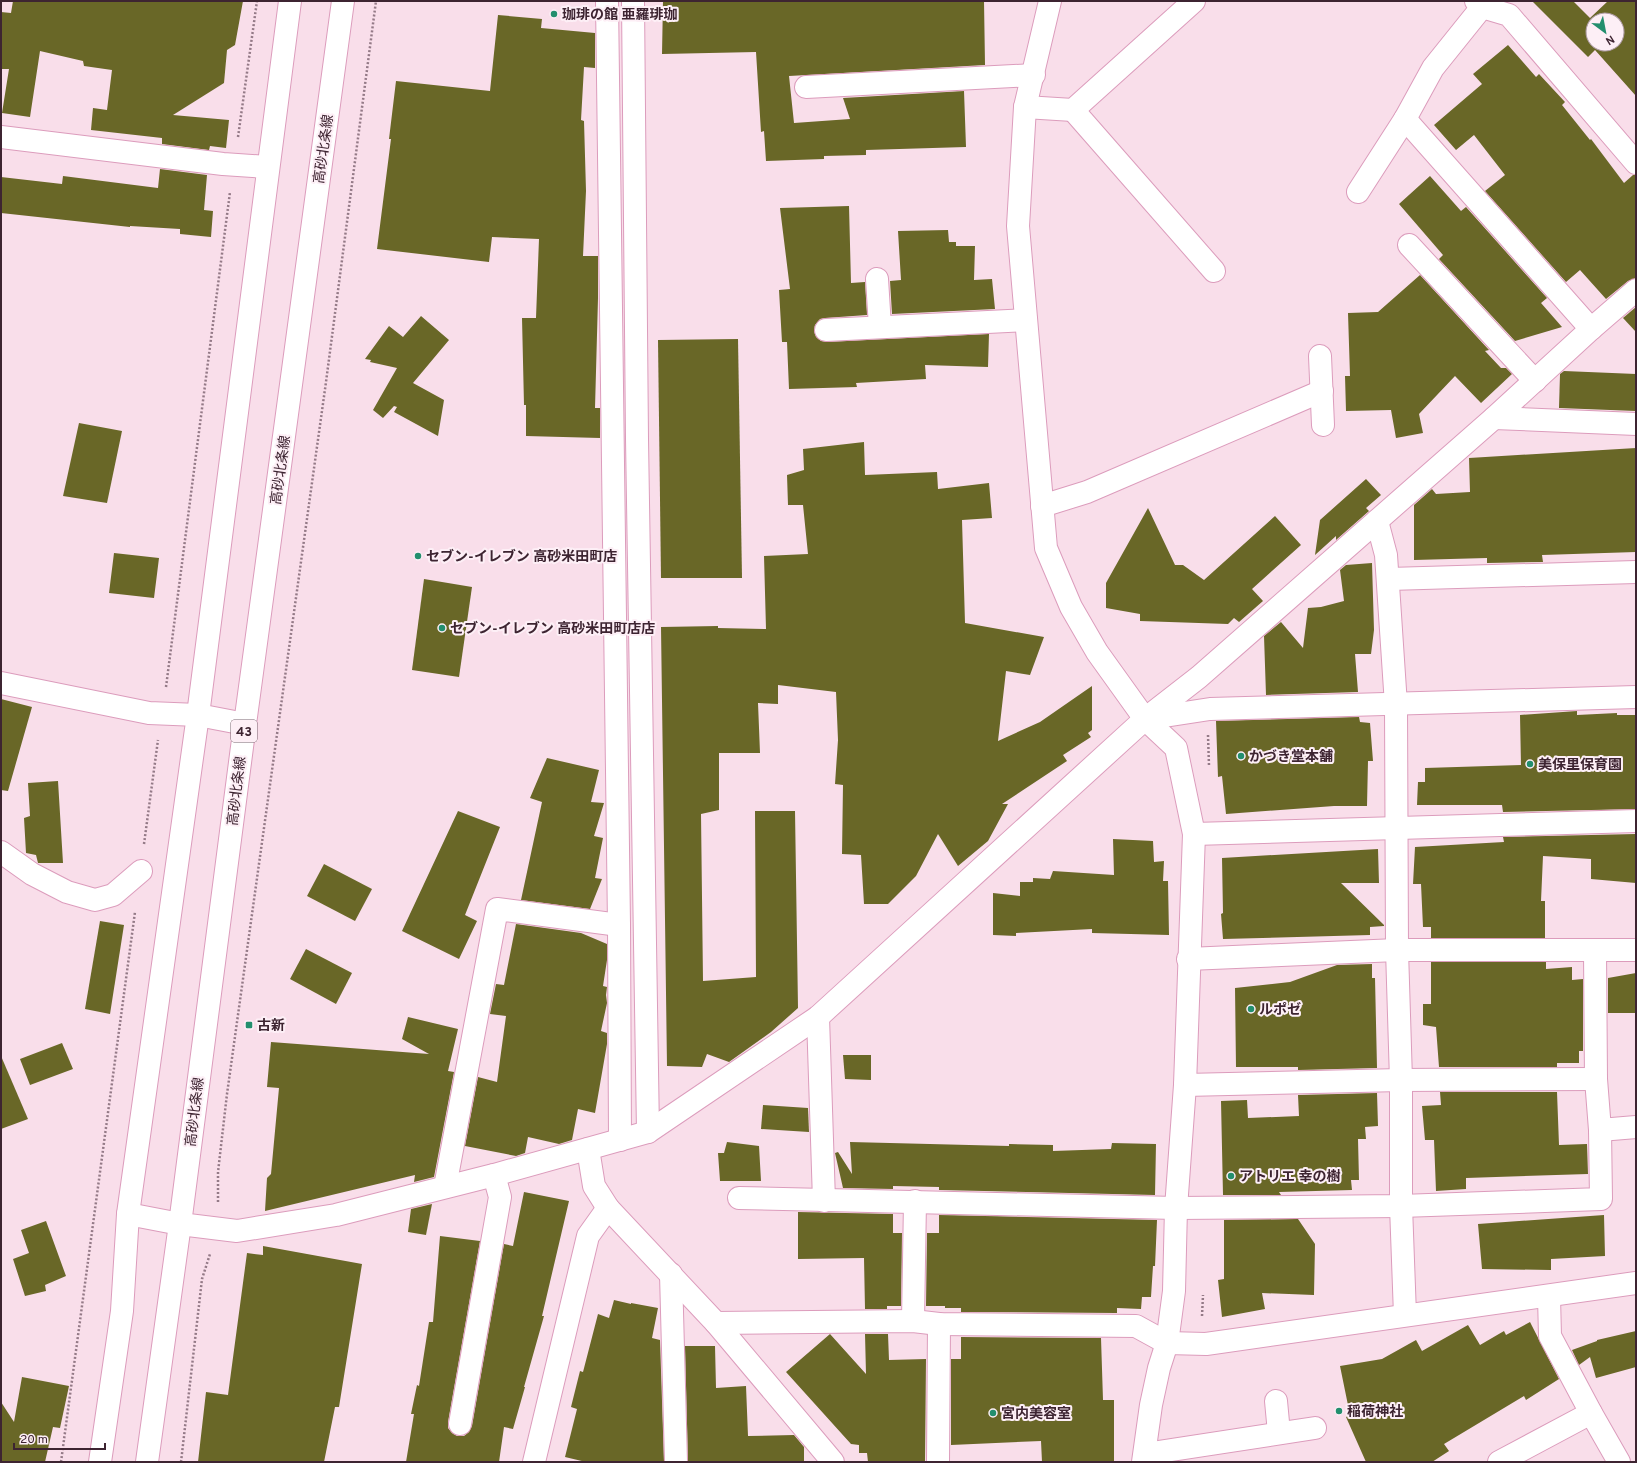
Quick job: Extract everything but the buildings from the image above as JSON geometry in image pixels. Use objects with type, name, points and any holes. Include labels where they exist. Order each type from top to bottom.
[{"type":"street","points":[[100,1462],[122,1311],[128,1214],[198,715],[267,167],[290,1]]},
{"type":"street","name":"高砂北条線","points":[[147,1462],[343,1]]},
{"type":"street","points":[[607,1],[618,813],[620,1140]]},
{"type":"street","points":[[633,1],[648,1132]]},
{"type":"street","points":[[1050,1],[1034,75],[1025,107],[1018,226],[1046,548],[1072,608],[1097,652],[1145,719],[1176,748],[1194,834],[1188,959],[1185,1085],[1176,1208],[1174,1291],[1167,1343],[1159,1368],[1151,1405],[1144,1458],[1279,1433],[1315,1428]]},
{"type":"street","points":[[1072,110],[1194,1]]},
{"type":"street","points":[[1358,192],[1405,120],[1433,68],[1479,4],[1510,15],[1636,163]]},
{"type":"street","points":[[806,87],[1034,75]]},
{"type":"street","points":[[1025,107],[1072,110],[1214,271]]},
{"type":"street","points":[[1405,120],[1591,329]]},
{"type":"street","points":[[1,137],[267,167]]},
{"type":"street","points":[[1409,245],[1534,381]]},
{"type":"street","points":[[877,279],[880,327]]},
{"type":"street","points":[[128,1214],[180,1224],[238,1231],[336,1215],[494,1175],[648,1132],[818,1017],[1145,719],[1199,677],[1494,418],[1636,290]]},
{"type":"street","points":[[826,330],[1026,320]]},
{"type":"street","points":[[1320,356],[1323,425]]},
{"type":"street","points":[[1042,506],[1087,492],[1322,391]]},
{"type":"street","points":[[1494,418],[1636,424]]},
{"type":"street","points":[[1377,521],[1386,555],[1396,705],[1397,950],[1401,1080],[1401,1206],[1405,1315]]},
{"type":"street","points":[[614,536],[639,535]]},
{"type":"street","points":[[1388,579],[1636,572]]},
{"type":"street","points":[[1,683],[149,713],[198,715],[245,724]]},
{"type":"street","points":[[1145,719],[1210,709],[1396,705],[1636,697]]},
{"type":"street","points":[[618,813],[643,812]]},
{"type":"street","points":[[1194,834],[1636,821]]},
{"type":"street","points":[[1,852],[32,874],[67,892],[95,900],[114,895],[141,871]]},
{"type":"street","points":[[445,1187],[497,909],[619,925]]},
{"type":"street","points":[[1188,959],[1397,950],[1636,950]]},
{"type":"street","points":[[739,1198],[1176,1208],[1401,1206],[1601,1199],[1600,1130],[1596,1079],[1595,951]]},
{"type":"street","points":[[818,1017],[824,1200]]},
{"type":"street","points":[[1185,1085],[1401,1080],[1596,1079]]},
{"type":"street","points":[[1600,1130],[1636,1127]]},
{"type":"street","points":[[588,1149],[594,1186],[608,1208],[716,1323],[826,1458]]},
{"type":"street","points":[[460,1424],[500,1197],[494,1175]]},
{"type":"street","points":[[912,1321],[915,1201]]},
{"type":"street","points":[[534,1462],[588,1236],[608,1208]]},
{"type":"street","points":[[671,1274],[676,1462]]},
{"type":"street","points":[[716,1323],[912,1321],[939,1324],[1136,1326],[1167,1343],[1206,1344],[1405,1315],[1549,1297],[1636,1283]]},
{"type":"street","points":[[1549,1297],[1550,1336],[1619,1462]]},
{"type":"street","points":[[938,1462],[939,1324]]},
{"type":"street","points":[[1276,1401],[1279,1433]]},
{"type":"street","points":[[1499,1462],[1591,1413]]},
{"type":"path","points":[[166,693],[234,164],[257,1]]},
{"type":"path","points":[[218,1208],[218,1172],[227,1094],[327,374],[376,1]]},
{"type":"path","points":[[61,1462],[141,871],[158,740],[156,735]]},
{"type":"path","points":[[181,1462],[202,1279],[212,1248]]},
{"type":"place","name":"珈琲の館 亜羅琲珈","points":[[554,14]]},
{"type":"place","name":"セブン-イレブン 高砂米田町店","points":[[418,556]]},
{"type":"place","name":"セブン-イレブン 高砂米田町店店","points":[[442,628]]},
{"type":"place","name":"かづき堂本舗","points":[[1241,756]]},
{"type":"place","name":"美保里保育園","points":[[1530,764]]},
{"type":"place","name":"ルポゼ","points":[[1251,1009]]},
{"type":"place","name":"古新","points":[[249,1025]]},
{"type":"place","name":"アトリエ 幸の樹","points":[[1231,1176]]},
{"type":"place","name":"稲荷神社","points":[[1339,1411]]},
{"type":"place","name":"宮内美容室","points":[[993,1413]]}]
